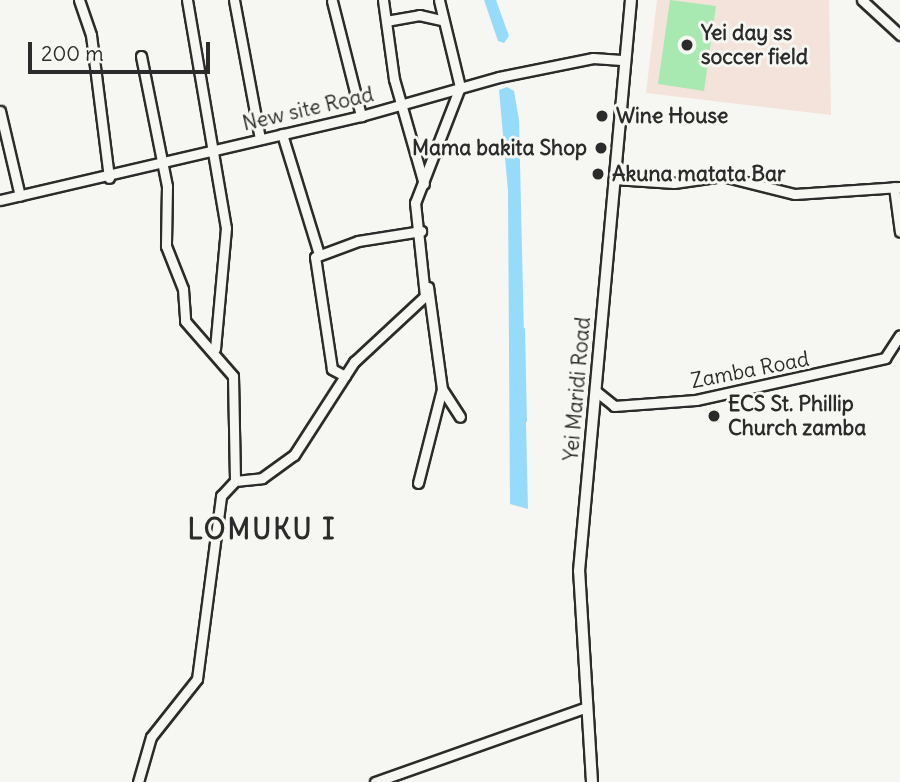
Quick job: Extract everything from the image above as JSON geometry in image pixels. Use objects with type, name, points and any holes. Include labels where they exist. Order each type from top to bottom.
[{"type":"main road","name":"Yei Maridi Road","points":[[592,782],[584,708],[579,571],[631,0]]},
{"type":"street","points":[[79,0],[91,35],[109,178]]},
{"type":"street","points":[[187,0],[201,69],[200,100],[215,149],[227,245],[215,348]]},
{"type":"street","points":[[383,0],[404,104],[424,184]]},
{"type":"street","points":[[418,483],[442,389],[415,203],[460,87],[440,20],[439,0]]},
{"type":"street","points":[[862,0],[900,35]]},
{"type":"street","points":[[236,1],[260,139]]},
{"type":"street","points":[[332,1],[361,116]]},
{"type":"street","points":[[386,21],[419,15],[440,20]]},
{"type":"street","points":[[138,782],[151,737],[197,679],[220,503],[235,481],[236,388],[215,348],[186,321],[183,289],[166,246],[162,162],[141,56]]},
{"type":"street","name":"New site Road","points":[[0,200],[109,178],[162,162],[361,116],[460,87],[593,58],[625,60]]},
{"type":"street","points":[[0,111],[20,196]]},
{"type":"street","points":[[282,134],[318,254],[331,369],[345,376]]},
{"type":"street","points":[[614,179],[674,183],[722,176],[795,194],[897,187],[900,232]]},
{"type":"street","points":[[318,254],[421,231]]},
{"type":"street","points":[[235,481],[262,478],[294,455],[345,376],[419,305],[427,285]]},
{"type":"street","name":"Zamba Road","points":[[597,392],[614,406],[696,400],[886,358],[900,335]]},
{"type":"street","points":[[442,389],[460,417]]},
{"type":"street","points":[[375,782],[584,708]]},
{"type":"shaded area","points":[[657,0],[829,0],[831,115],[646,93]]},
{"type":"green space","name":"Yei day ss soccer field","points":[[670,0],[716,6],[704,91],[658,84]]},
{"type":"water","points":[[484,0],[496,0],[509,36],[504,43],[498,41]]},
{"type":"water","points":[[507,87],[514,91],[519,120],[528,509],[510,504],[508,191],[499,90]]},
{"type":"waterway","points":[[524,329],[526,421]]},
{"type":"place","name":"Yei day ss soccer field","points":[[687,45]]},
{"type":"place","name":"Wine House","points":[[602,116]]},
{"type":"place","name":"Mama bakita Shop","points":[[601,148]]},
{"type":"place","name":"Akuna matata Bar","points":[[598,174]]},
{"type":"place","name":"ECS St. Phillip Church zamba","points":[[714,416]]},
{"type":"district","name":"LOMUKU I","points":[[262,529]]}]
